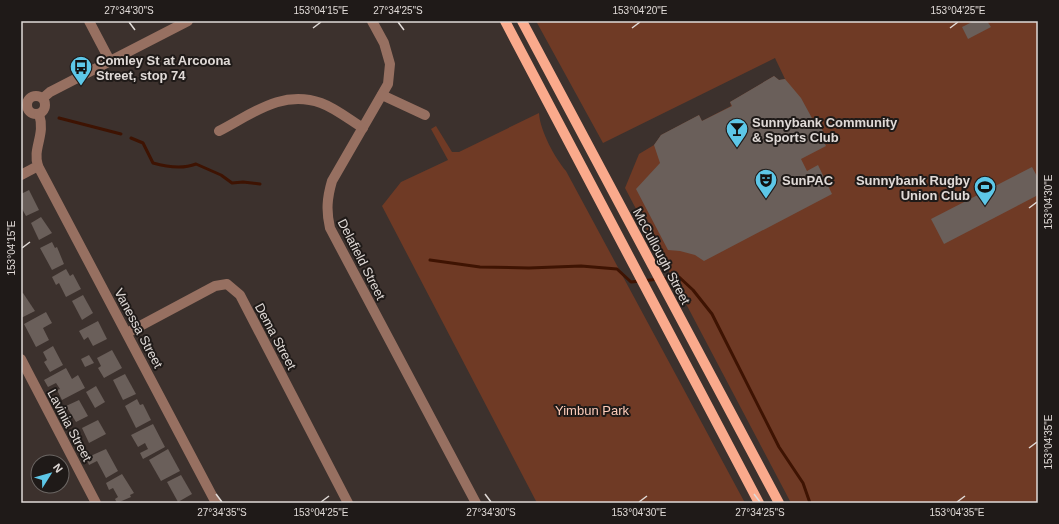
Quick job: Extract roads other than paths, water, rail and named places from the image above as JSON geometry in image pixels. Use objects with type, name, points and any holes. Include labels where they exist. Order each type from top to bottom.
[{"type":"main road","points":[[505,21],[759,503]]},
{"type":"main road","name":"McCullough Street","points":[[522,21],[779,503]]},
{"type":"street","points":[[89,21],[110,61]]},
{"type":"street","points":[[43,98],[50,92],[188,21]]},
{"type":"street","name":"Delafield Street","points":[[372,21],[384,43],[390,64],[388,84],[332,181],[328,193],[326,211],[330,228],[476,503]]},
{"type":"street","points":[[39,114],[30,112],[24,104],[29,98],[35,95],[43,98]]},
{"type":"street","points":[[382,95],[425,115]]},
{"type":"street","points":[[39,114],[46,108],[43,98]]},
{"type":"street","points":[[219,131],[273,102],[289,98],[304,98],[322,103],[363,128]]},
{"type":"street","points":[[21,175],[38,166],[36,154],[42,130],[39,114]]},
{"type":"street","name":"Vanessa Street","points":[[38,166],[216,503]]},
{"type":"street","name":"Dema Street","points":[[127,333],[215,286],[228,284],[240,295],[348,503]]},
{"type":"street","name":"Lavinia Street","points":[[21,359],[96,503]]},
{"type":"waterway","points":[[59,118],[121,134]]},
{"type":"waterway","points":[[131,138],[143,143],[153,163],[175,167],[186,167],[196,164],[221,175],[232,183],[243,182],[260,184]]},
{"type":"waterway","points":[[430,260],[480,267],[529,268],[581,266],[617,269],[631,282],[679,277],[693,290],[712,314],[779,447],[803,483],[810,503]]},
{"type":"place","name":"Comley St at Arcoona Street, stop 74","points":[[81,86]]},
{"type":"place","name":"Sunnybank Community & Sports Club","points":[[737,148]]},
{"type":"place","name":"SunPAC","points":[[766,200]]},
{"type":"place","name":"Sunnybank Rugby Union Club","points":[[985,206]]},
{"type":"park label","name":"Yimbun Park","points":[[592,410]]}]
